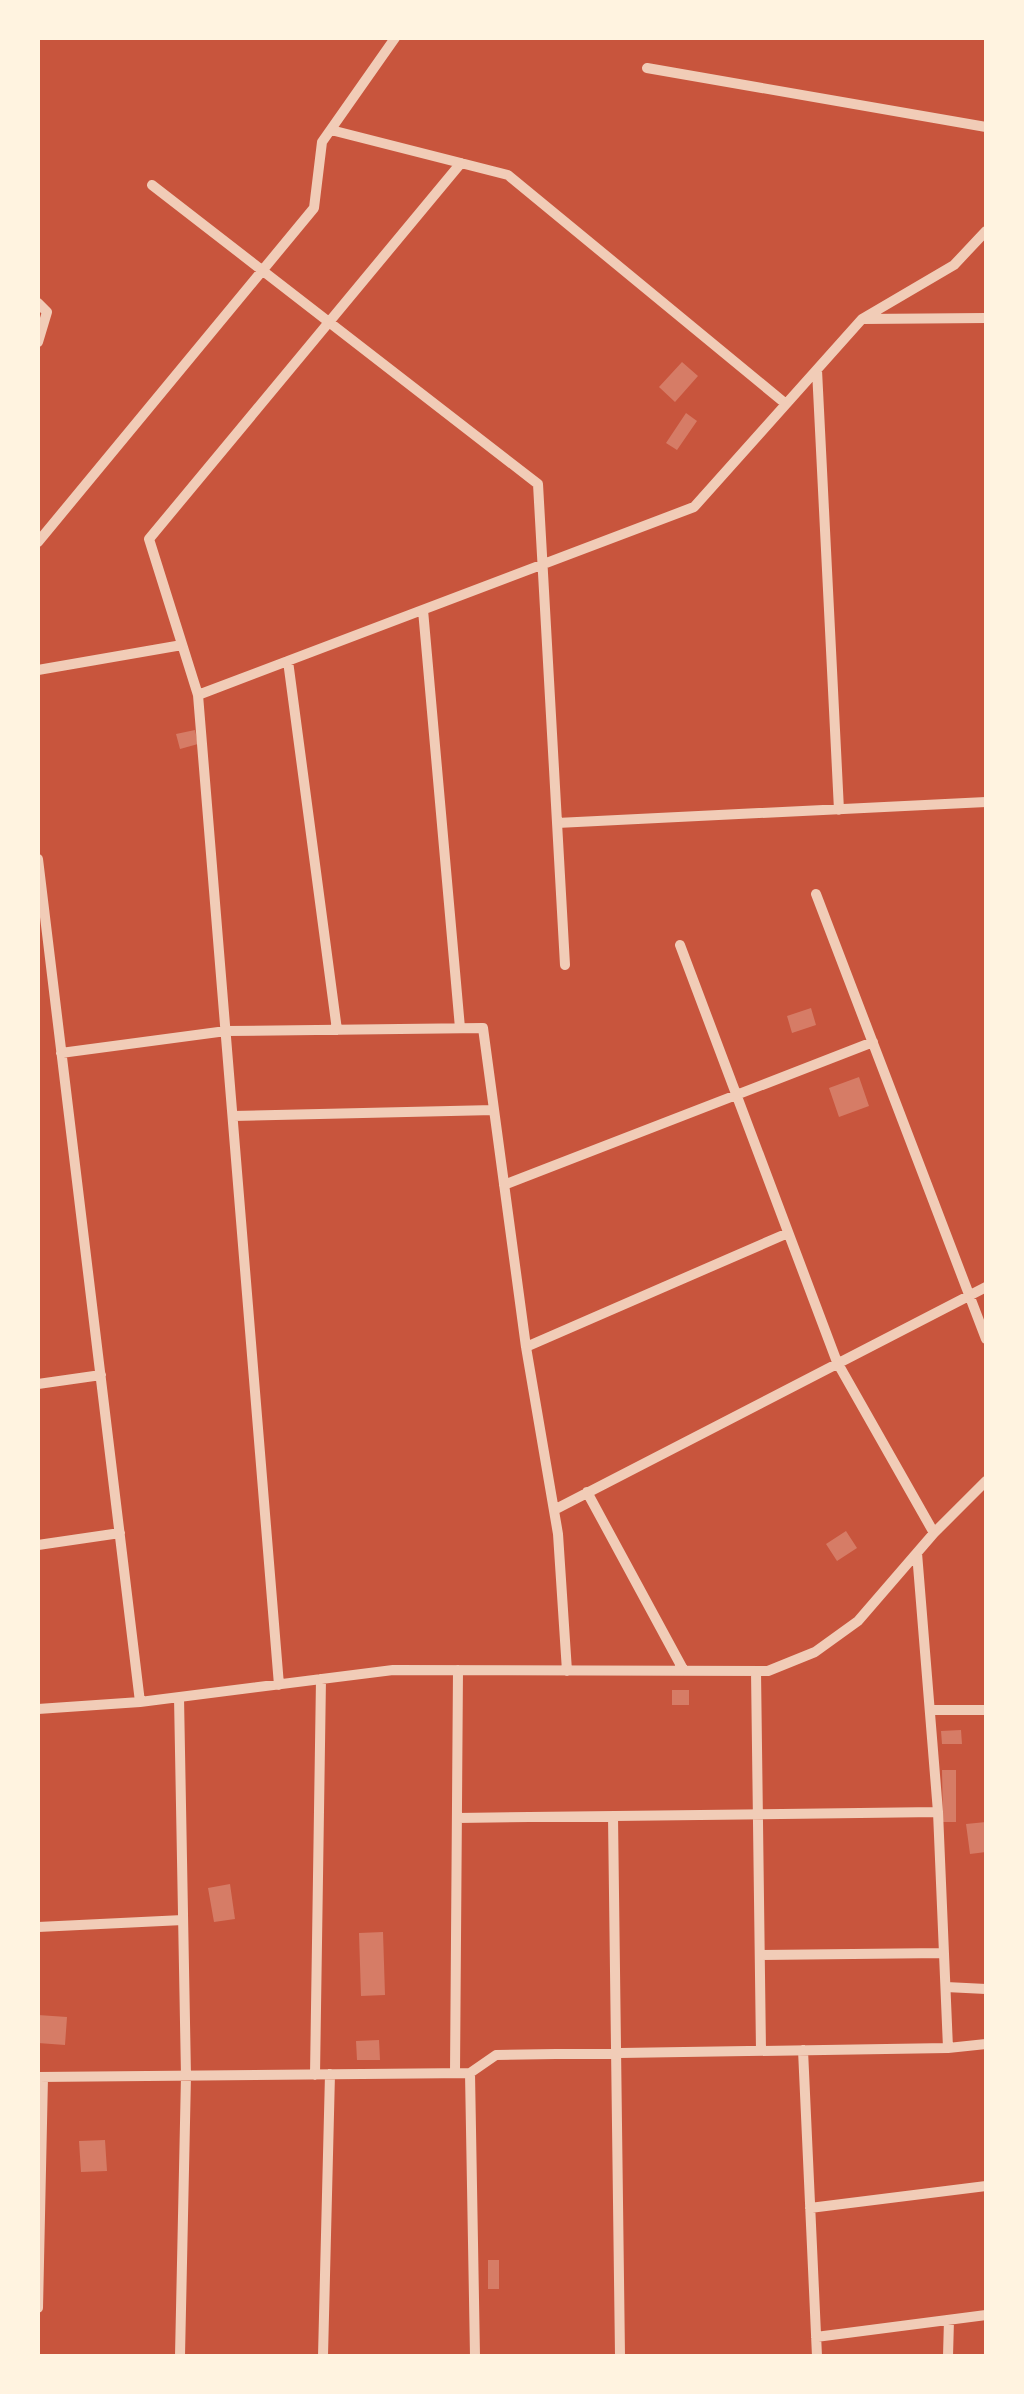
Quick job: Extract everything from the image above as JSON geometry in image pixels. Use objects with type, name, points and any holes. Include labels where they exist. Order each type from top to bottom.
[{"type":"street","points":[[38,542],[314,208],[322,142],[395,38]]},
{"type":"street","points":[[647,68],[986,127]]},
{"type":"street","points":[[331,130],[508,175],[786,404]]},
{"type":"street","points":[[279,1684],[198,695],[149,539],[461,163]]},
{"type":"street","points":[[152,186],[538,484],[565,965]]},
{"type":"street","points":[[198,695],[694,507],[862,319],[954,265],[986,232]]},
{"type":"street","points":[[38,302],[47,312],[38,342]]},
{"type":"street","points":[[862,319],[986,318]]},
{"type":"street","points":[[816,370],[839,810]]},
{"type":"street","points":[[422,610],[460,1028]]},
{"type":"street","points":[[38,670],[182,645]]},
{"type":"street","points":[[288,661],[337,1030]]},
{"type":"street","points":[[557,823],[986,802]]},
{"type":"street","points":[[38,859],[41,920],[61,1053],[140,1702]]},
{"type":"street","points":[[816,894],[986,1338]]},
{"type":"street","points":[[680,946],[837,1362],[934,1533]]},
{"type":"street","points":[[61,1053],[226,1031],[483,1028],[526,1347],[554,1510],[567,1671]]},
{"type":"street","points":[[504,1185],[872,1042]]},
{"type":"street","points":[[233,1116],[494,1110]]},
{"type":"street","points":[[526,1347],[788,1233]]},
{"type":"street","points":[[554,1510],[986,1286]]},
{"type":"street","points":[[38,1384],[100,1375]]},
{"type":"street","points":[[38,1709],[140,1702],[394,1670],[768,1671],[815,1652],[858,1621],[986,1480]]},
{"type":"street","points":[[587,1492],[684,1671]]},
{"type":"street","points":[[38,1545],[120,1533]]},
{"type":"street","points":[[916,1553],[938,1812],[948,2048]]},
{"type":"street","points":[[455,2073],[458,1670]]},
{"type":"street","points":[[756,1671],[761,2051]]},
{"type":"street","points":[[315,2074],[321,1679]]},
{"type":"street","points":[[179,1697],[186,2076],[180,2356]]},
{"type":"street","points":[[930,1710],[986,1710]]},
{"type":"street","points":[[457,1818],[938,1812]]},
{"type":"street","points":[[613,1816],[620,2356]]},
{"type":"street","points":[[38,1927],[183,1920]]},
{"type":"street","points":[[760,1955],[944,1953]]},
{"type":"street","points":[[946,1988],[986,1989]]},
{"type":"street","points":[[38,2308],[40,2077],[470,2073],[496,2055],[948,2048],[986,2044]]},
{"type":"street","points":[[803,2050],[816,2356]]},
{"type":"street","points":[[470,2073],[476,2356]]},
{"type":"street","points":[[324,2356],[330,2074]]},
{"type":"street","points":[[810,2208],[986,2186]]},
{"type":"street","points":[[816,2337],[986,2315]]},
{"type":"street","points":[[948,2356],[949,2320]]},
{"type":"building","points":[[682,362],[698,376],[675,402],[659,387]]},
{"type":"building","points":[[686,413],[697,421],[677,450],[666,443]]},
{"type":"building","points":[[195,730],[198,744],[180,749],[176,734]]},
{"type":"building","points":[[811,1008],[816,1025],[792,1033],[787,1016]]},
{"type":"building","points":[[859,1077],[869,1106],[839,1117],[829,1088]]},
{"type":"building","points":[[846,1531],[857,1548],[837,1561],[826,1544]]},
{"type":"building","points":[[672,1690],[689,1690],[689,1705],[672,1705]]},
{"type":"building","points":[[961,1730],[962,1744],[942,1744],[941,1731]]},
{"type":"building","points":[[942,1770],[956,1770],[956,1822],[943,1822]]},
{"type":"building","points":[[986,1822],[986,1852],[970,1854],[966,1824]]},
{"type":"building","points":[[230,1884],[235,1919],[214,1922],[208,1888]]},
{"type":"building","points":[[383,1932],[385,1995],[361,1996],[359,1933]]},
{"type":"building","points":[[38,2015],[67,2017],[65,2045],[38,2043]]},
{"type":"building","points":[[379,2040],[380,2060],[357,2060],[356,2041]]},
{"type":"building","points":[[105,2140],[107,2171],[81,2172],[79,2141]]},
{"type":"building","points":[[488,2260],[499,2260],[499,2289],[488,2289]]}]
